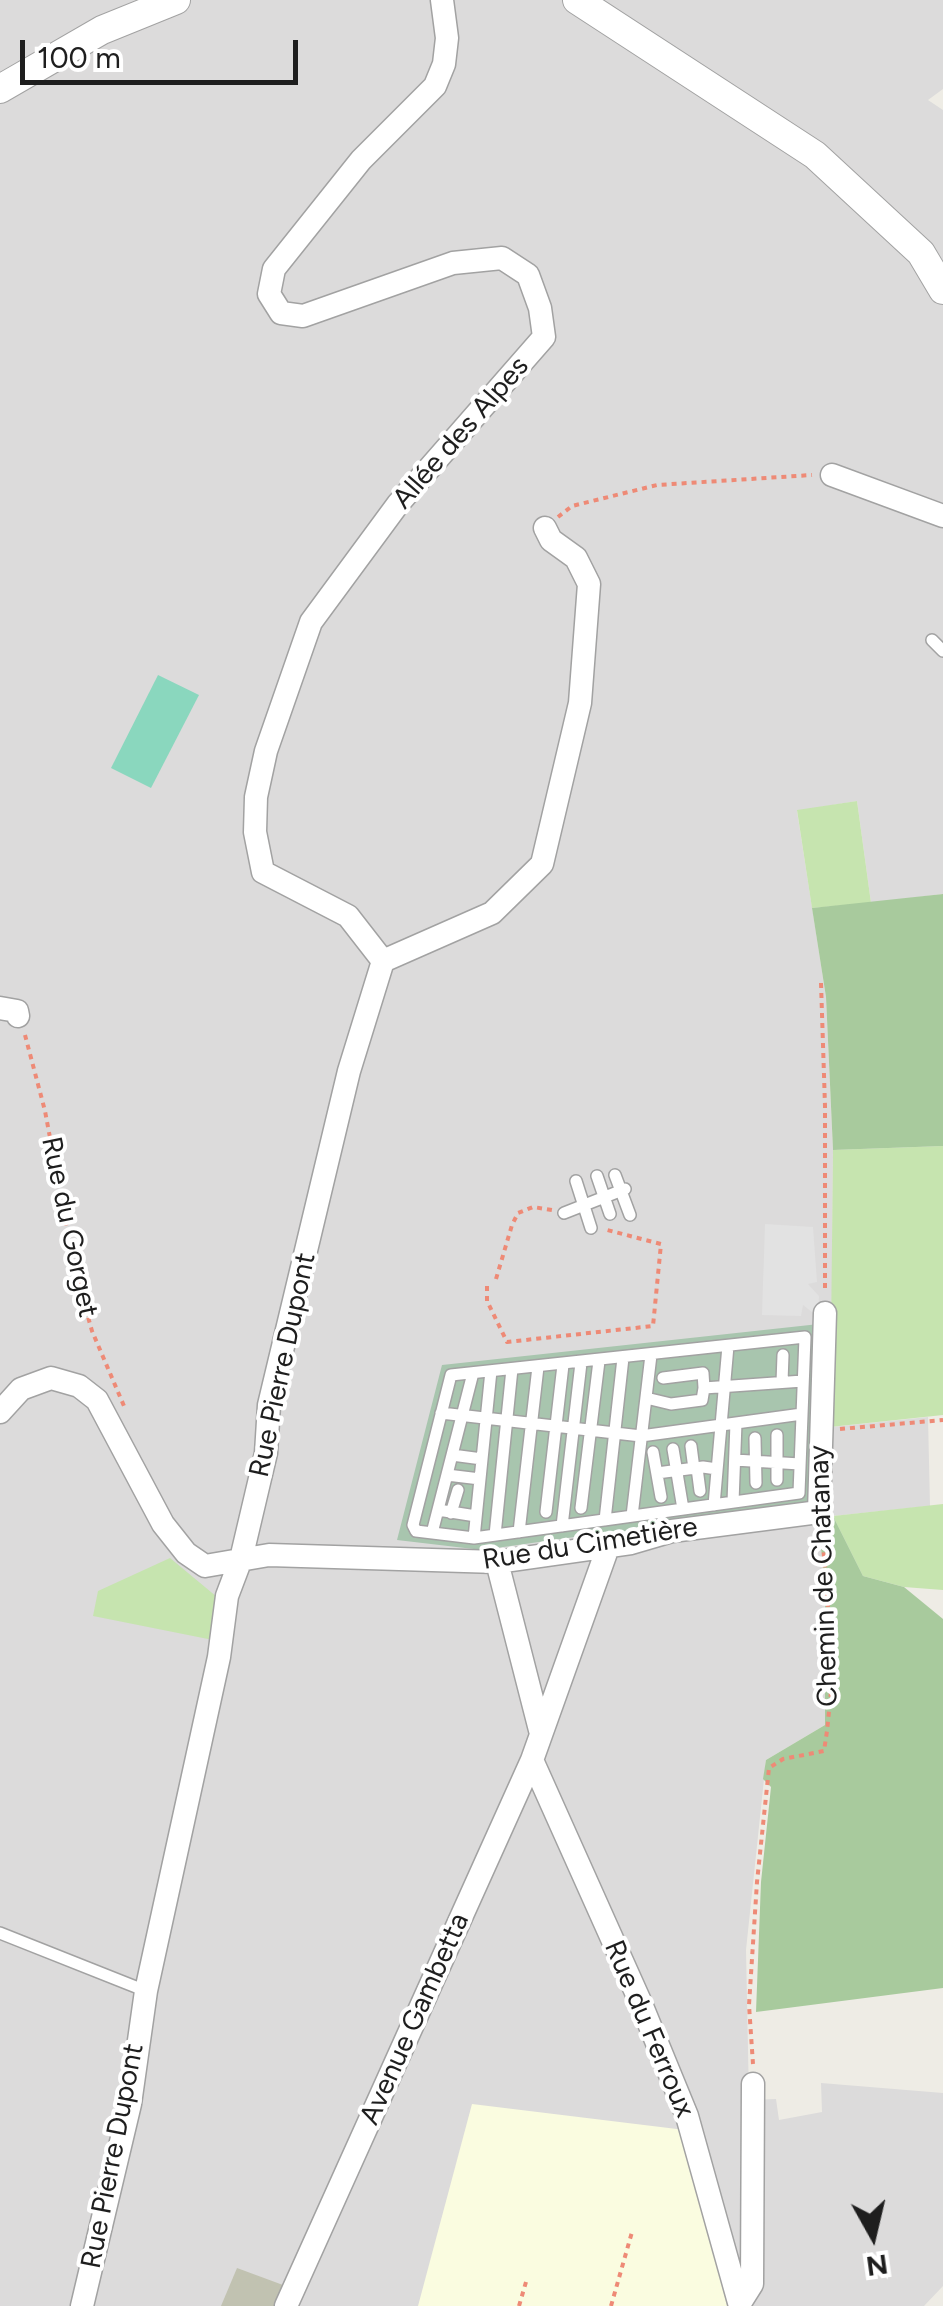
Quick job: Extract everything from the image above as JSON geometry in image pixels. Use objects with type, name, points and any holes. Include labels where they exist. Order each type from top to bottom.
[{"type":"street","points":[[0,88],[102,30],[176,0]]},
{"type":"street","name":"Allée des Alpes","points":[[383,962],[348,916],[263,872],[255,832],[256,797],[266,751],[312,622],[398,504],[544,337],[540,308],[528,275],[502,258],[453,262],[303,316],[281,313],[269,294],[274,268],[361,160],[435,86],[444,64],[447,38],[442,0]]},
{"type":"street","points":[[578,0],[815,155],[921,253],[943,290]]},
{"type":"street","points":[[832,474],[943,516]]},
{"type":"street","points":[[383,962],[492,913],[542,864],[580,703],[588,584],[576,558],[551,540],[545,528]]},
{"type":"street","name":"Rue Pierre Dupont","points":[[82,2306],[130,2104],[146,1991],[219,1657],[227,1596],[241,1559],[266,1452],[269,1405],[349,1071],[383,962]]},
{"type":"street","name":"Chemin de Chatanay","points":[[819,1512],[825,1313]]},
{"type":"street","name":"Rue du Cimetière","points":[[0,1412],[20,1389],[50,1378],[79,1386],[97,1400],[163,1524],[186,1553],[205,1566],[289,1555],[487,1563],[615,1546],[672,1531],[819,1512]]},
{"type":"street","name":"Avenue Gambetta","points":[[286,2306],[532,1760],[540,1730],[615,1546]]},
{"type":"street","name":"Avenue Gambetta","points":[[487,1563],[540,1730]]},
{"type":"street","name":"Rue du Ferroux","points":[[532,1760],[687,2116],[740,2305]]},
{"type":"street","points":[[740,2305],[752,2284],[753,2084]]},
{"type":"lane","points":[[932,640],[943,651]]},
{"type":"lane","points":[[615,1175],[630,1215]]},
{"type":"lane","points":[[597,1176],[610,1214]]},
{"type":"lane","points":[[576,1181],[597,1228]]},
{"type":"lane","points":[[564,1213],[623,1190]]},
{"type":"lane","points":[[805,1338],[799,1492],[474,1538],[416,1531],[413,1526],[451,1375],[728,1346],[805,1338]]},
{"type":"lane","points":[[714,1504],[728,1346]]},
{"type":"lane","points":[[615,1546],[630,1516],[651,1355]]},
{"type":"lane","points":[[782,1382],[783,1355]]},
{"type":"lane","points":[[615,1546],[603,1520],[624,1358]]},
{"type":"lane","points":[[580,1508],[598,1361]]},
{"type":"lane","points":[[562,1526],[581,1363]]},
{"type":"lane","points":[[546,1512],[563,1364]]},
{"type":"lane","points":[[520,1532],[538,1367]]},
{"type":"lane","points":[[495,1535],[512,1369]]},
{"type":"lane","points":[[487,1563],[474,1538],[492,1371]]},
{"type":"lane","points":[[444,1512],[447,1475],[473,1372]]},
{"type":"lane","points":[[646,1398],[671,1404],[702,1400],[704,1374],[663,1378]]},
{"type":"lane","points":[[704,1388],[803,1380]]},
{"type":"lane","points":[[442,1413],[641,1436],[802,1414]]},
{"type":"lane","points":[[734,1502],[736,1423]]},
{"type":"lane","points":[[776,1435],[777,1480]]},
{"type":"lane","points":[[456,1436],[484,1440]]},
{"type":"lane","points":[[755,1438],[756,1483]]},
{"type":"lane","points":[[691,1446],[700,1491]]},
{"type":"lane","points":[[673,1449],[683,1509]]},
{"type":"lane","points":[[653,1452],[661,1497]]},
{"type":"lane","points":[[452,1456],[482,1459]]},
{"type":"lane","points":[[735,1460],[800,1464]]},
{"type":"lane","points":[[657,1474],[717,1469]]},
{"type":"lane","points":[[447,1475],[480,1479]]},
{"type":"lane","points":[[432,1533],[458,1490]]},
{"type":"lane","points":[[444,1512],[476,1516]]},
{"type":"lane","points":[[0,1933],[146,1991]]},
{"type":"path","points":[[545,528],[572,506],[657,485],[832,474]]},
{"type":"path","points":[[821,983],[826,1106],[825,1313]]},
{"type":"path","name":"Rue du Gorget","points":[[9,1012],[33,1055],[75,1272],[92,1332],[128,1418]]},
{"type":"path","points":[[496,1279],[518,1213],[533,1207],[564,1213]]},
{"type":"path","points":[[487,1286],[487,1301],[507,1342],[653,1326],[661,1244],[597,1228]]},
{"type":"path","points":[[820,1431],[943,1420]]},
{"type":"path","name":"Chemin de Chatanay","points":[[753,2084],[749,2005],[756,1882],[770,1768],[782,1760],[824,1752],[827,1731],[832,1672],[827,1568],[819,1512]]},
{"type":"path","points":[[612,2306],[632,2232]]},
{"type":"path","points":[[518,2306],[526,2282]]},
{"type":"shaded area","points":[[0,0],[943,0],[943,89],[928,100],[943,110],[943,898],[942,894],[871,903],[857,801],[797,811],[826,997],[833,1150],[831,1427],[928,1417],[930,1506],[833,1516],[818,1525],[825,1581],[825,1725],[766,1760],[746,1950],[749,2100],[776,2099],[779,2120],[822,2112],[821,2083],[943,2093],[943,2286],[924,2306],[0,2306]]},
{"type":"shaded area","points":[[765,1224],[813,1227],[817,1282],[808,1284],[819,1296],[818,1317],[803,1305],[801,1316],[762,1315]]},
{"type":"shaded area","points":[[819,1324],[811,1504],[636,1528],[636,1534],[610,1532],[482,1550],[397,1540],[442,1365]]},
{"type":"shaded area","points":[[472,2104],[685,2130],[727,2306],[418,2306]]},
{"type":"shaded area","points":[[237,2268],[283,2285],[274,2306],[221,2306]]},
{"type":"green space","points":[[158,675],[199,695],[151,788],[111,768]]},
{"type":"green space","points":[[857,801],[871,903],[812,908],[797,810]]},
{"type":"green space","points":[[943,894],[943,1146],[833,1150],[826,997],[812,908]]},
{"type":"green space","points":[[943,1146],[943,1415],[830,1427],[833,1150]]},
{"type":"green space","points":[[943,1504],[943,1590],[904,1587],[863,1576],[833,1516]]},
{"type":"green space","points":[[833,1516],[863,1576],[904,1587],[943,1619],[943,1988],[756,2012],[761,1882],[771,1787],[763,1779],[766,1760],[825,1725],[825,1581],[818,1524]]},
{"type":"green space","points":[[170,1558],[217,1597],[213,1640],[93,1616],[98,1591]]}]
